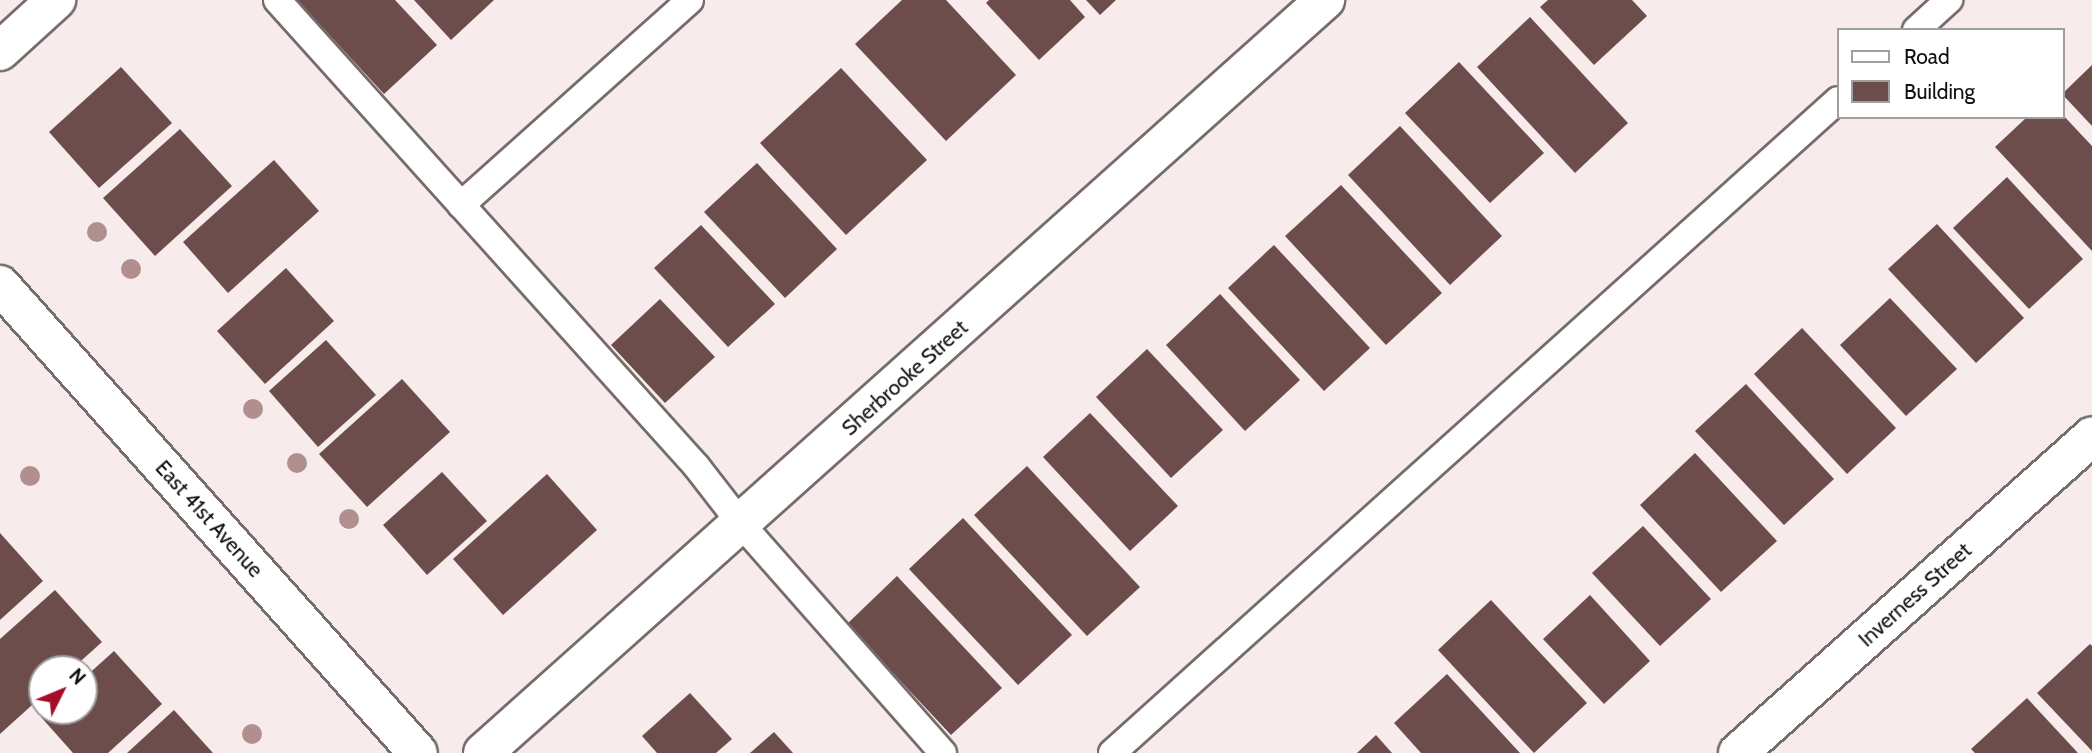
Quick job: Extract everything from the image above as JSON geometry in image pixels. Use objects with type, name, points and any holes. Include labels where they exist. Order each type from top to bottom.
[{"type":"street","points":[[0,51],[56,0]]},
{"type":"street","name":"Sherbrooke Street","points":[[483,753],[742,526],[1325,0]]},
{"type":"street","name":"East 41st Avenue","points":[[0,285],[418,753]]},
{"type":"street","name":"Inverness Street","points":[[1738,753],[2092,437]]},
{"type":"lane","points":[[277,0],[697,467],[742,526],[943,753]]},
{"type":"lane","points":[[461,205],[690,0]]},
{"type":"lane","points":[[1918,28],[1949,0]]},
{"type":"lane","points":[[1112,753],[1836,102]]},
{"type":"building","points":[[297,0],[395,0],[437,45],[384,94]]},
{"type":"building","points":[[414,0],[494,0],[451,40]]},
{"type":"building","points":[[902,0],[946,0],[1016,75],[946,141],[855,44]]},
{"type":"building","points":[[989,0],[1070,0],[1085,17],[1039,60],[986,3]]},
{"type":"building","points":[[1086,0],[1116,0],[1100,15]]},
{"type":"building","points":[[1548,0],[1632,0],[1647,16],[1594,65],[1540,7]]},
{"type":"building","points":[[1530,17],[1628,123],[1575,173],[1477,67]]},
{"type":"building","points":[[1459,62],[1544,153],[1490,203],[1405,113]]},
{"type":"building","points":[[2092,65],[2092,126],[2064,96],[2064,92]]},
{"type":"building","points":[[121,67],[172,123],[99,188],[49,132]]},
{"type":"building","points":[[841,68],[927,160],[846,235],[760,143]]},
{"type":"building","points":[[2064,116],[2092,146],[2092,251],[1995,147],[2025,119],[2064,119]]},
{"type":"building","points":[[1400,126],[1502,236],[1450,285],[1348,175]]},
{"type":"building","points":[[180,129],[232,186],[155,256],[103,198]]},
{"type":"building","points":[[274,160],[319,211],[228,293],[183,242]]},
{"type":"building","points":[[757,163],[837,249],[785,298],[704,212]]},
{"type":"building","points":[[2007,177],[2083,259],[2029,309],[1953,228]]},
{"type":"building","points":[[1341,185],[1442,293],[1386,345],[1285,236]]},
{"type":"building","points":[[1937,224],[2024,318],[1976,363],[1888,269]]},
{"type":"building","points":[[701,225],[775,304],[728,347],[654,268]]},
{"type":"building","points":[[1274,245],[1370,348],[1324,391],[1228,288]]},
{"type":"building","points":[[286,268],[334,321],[265,384],[217,331]]},
{"type":"building","points":[[1220,294],[1300,380],[1245,431],[1166,345]]},
{"type":"building","points":[[1890,298],[1957,369],[1906,416],[1840,345]]},
{"type":"building","points":[[660,299],[715,357],[665,403],[611,345]]},
{"type":"building","points":[[1802,328],[1896,428],[1847,474],[1754,374]]},
{"type":"building","points":[[326,340],[376,395],[318,447],[269,391]]},
{"type":"building","points":[[1147,349],[1223,430],[1171,478],[1096,397]]},
{"type":"building","points":[[402,379],[450,432],[367,507],[319,454]]},
{"type":"building","points":[[1746,384],[1834,479],[1784,525],[1695,431]]},
{"type":"building","points":[[1090,413],[1178,506],[1130,551],[1043,457]]},
{"type":"building","points":[[1695,453],[1777,541],[1721,592],[1640,505]]},
{"type":"building","points":[[1027,466],[1140,587],[1087,636],[974,515]]},
{"type":"building","points":[[442,472],[487,521],[427,575],[383,525]]},
{"type":"building","points":[[547,474],[597,530],[503,615],[453,559]]},
{"type":"building","points":[[963,518],[1072,635],[1018,685],[909,569]]},
{"type":"building","points":[[1643,526],[1711,599],[1660,646],[1592,573]]},
{"type":"building","points":[[0,533],[43,581],[0,620]]},
{"type":"building","points":[[897,576],[1002,688],[951,735],[847,624]]},
{"type":"building","points":[[55,590],[102,642],[88,655],[28,655],[28,709],[0,734],[0,639]]},
{"type":"building","points":[[1590,595],[1650,661],[1604,704],[1543,639]]},
{"type":"building","points":[[1491,600],[1587,703],[1534,753],[1438,650]]},
{"type":"building","points":[[2090,644],[2092,646],[2092,751],[2037,693]]},
{"type":"building","points":[[114,651],[162,704],[108,753],[73,753],[48,725],[98,725],[98,665]]},
{"type":"building","points":[[1447,674],[1520,753],[1421,753],[1394,723]]},
{"type":"building","points":[[690,693],[732,739],[716,753],[657,753],[642,736]]},
{"type":"building","points":[[2027,698],[2078,753],[1975,753],[1971,749]]},
{"type":"building","points":[[174,710],[213,753],[127,753]]},
{"type":"building","points":[[774,732],[793,753],[750,753]]},
{"type":"building","points":[[1376,735],[1392,753],[1357,753]]}]
